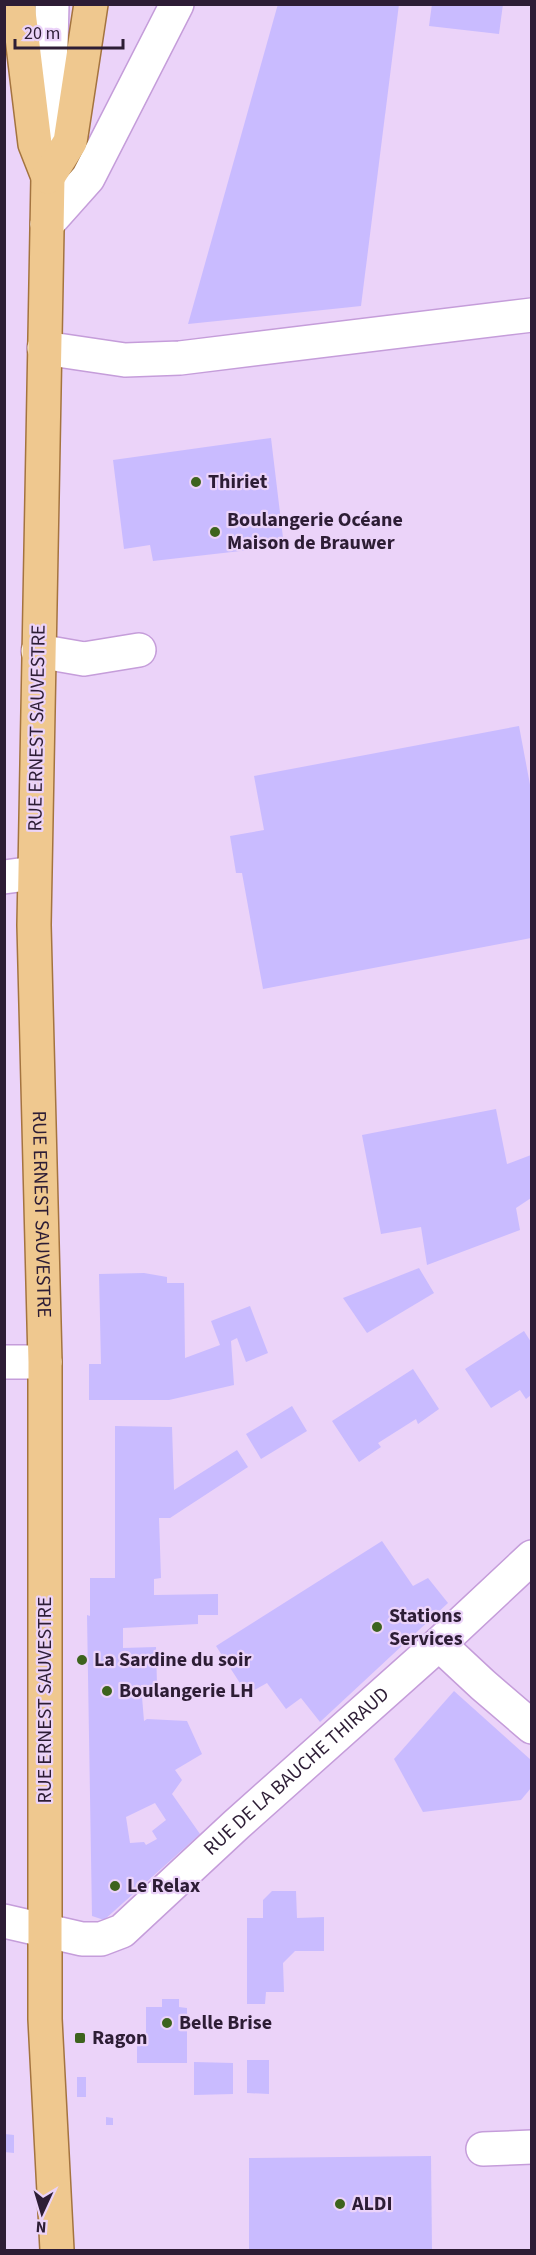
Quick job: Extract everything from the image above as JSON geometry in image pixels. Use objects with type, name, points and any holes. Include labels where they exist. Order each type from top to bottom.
[{"type":"main road","name":"RUE ERNEST SAUVESTRE","points":[[18,4],[35,144],[48,177],[38,651],[19,875],[45,1362],[45,2019],[57,2250]]},
{"type":"main road","points":[[48,177],[70,142],[91,4]]},
{"type":"street","points":[[48,177],[51,4]]},
{"type":"street","points":[[47,224],[88,178],[177,4]]},
{"type":"street","points":[[44,348],[125,360],[180,358],[531,315]]},
{"type":"street","points":[[38,651],[84,659],[139,650]]},
{"type":"street","points":[[4,1362],[45,1362]]},
{"type":"street","name":"RUE DE LA BAUCHE THIRAUD","points":[[4,1920],[82,1939],[101,1939],[122,1931],[330,1739],[439,1644],[531,1557]]},
{"type":"street","points":[[439,1644],[531,1727]]},
{"type":"street","points":[[483,2149],[531,2147]]},
{"type":"building","points":[[278,4],[399,4],[361,306],[188,324]]},
{"type":"building","points":[[432,4],[503,4],[499,34],[429,26]]},
{"type":"building","name":"Thiriet","points":[[271,438],[284,546],[153,561],[150,545],[124,549],[113,460]]},
{"type":"building","points":[[519,726],[531,790],[531,938],[263,989],[242,873],[236,873],[230,836],[264,830],[254,776]]},
{"type":"building","points":[[496,1109],[507,1164],[531,1155],[531,1198],[516,1208],[520,1230],[427,1265],[421,1227],[381,1234],[362,1135]]},
{"type":"building","points":[[419,1268],[434,1293],[367,1333],[343,1298]]},
{"type":"building","points":[[144,1273],[167,1277],[167,1283],[184,1283],[185,1358],[220,1345],[211,1321],[250,1306],[268,1353],[246,1362],[237,1338],[231,1341],[234,1385],[169,1400],[89,1400],[89,1364],[101,1364],[99,1274]]},
{"type":"building","points":[[524,1331],[531,1342],[531,1395],[526,1399],[520,1390],[491,1408],[465,1369]]},
{"type":"building","points":[[413,1369],[439,1409],[418,1424],[416,1419],[378,1443],[381,1447],[359,1462],[332,1421]]},
{"type":"building","points":[[292,1406],[307,1431],[261,1459],[246,1434]]},
{"type":"building","points":[[115,1426],[172,1427],[174,1490],[237,1450],[248,1467],[170,1518],[159,1518],[161,1578],[154,1579],[154,1595],[218,1594],[218,1615],[198,1615],[198,1624],[123,1628],[123,1648],[156,1647],[157,1685],[141,1685],[144,1721],[147,1719],[187,1721],[202,1754],[175,1770],[182,1780],[172,1794],[200,1834],[104,1920],[92,1916],[87,1615],[90,1616],[90,1578],[115,1578]],"holes":[[[155,1803],[166,1820],[152,1831],[157,1839],[146,1845],[144,1842],[130,1843],[126,1817]]]},
{"type":"building","points":[[382,1541],[413,1586],[428,1578],[448,1603],[320,1722],[301,1698],[286,1709],[267,1683],[247,1694],[216,1646]]},
{"type":"building","points":[[454,1691],[531,1760],[531,1788],[521,1800],[423,1812],[394,1759]]},
{"type":"building","points":[[272,1891],[296,1891],[297,1918],[324,1917],[324,1951],[295,1951],[283,1963],[284,1992],[266,1992],[265,2004],[247,2004],[247,1918],[263,1918],[263,1900]]},
{"type":"building","name":"Belle Brise","points":[[162,1999],[179,1999],[179,2007],[187,2008],[187,2063],[137,2063],[137,2037],[146,2037],[146,2007],[162,2007]]},
{"type":"building","points":[[247,2060],[269,2060],[269,2094],[247,2093]]},
{"type":"building","points":[[194,2062],[233,2063],[233,2094],[194,2095]]},
{"type":"building","points":[[77,2077],[86,2077],[86,2097],[77,2097]]},
{"type":"building","points":[[106,2117],[113,2118],[113,2125],[106,2125]]},
{"type":"building","points":[[5,2134],[14,2135],[14,2153],[4,2152]]},
{"type":"building","name":"ALDI","points":[[431,2156],[432,2250],[249,2250],[249,2158]]},
{"type":"place","name":"Thiriet","points":[[196,482]]},
{"type":"place","name":"Boulangerie Océane Maison de Brauwer","points":[[215,532]]},
{"type":"place","name":"Stations Services","points":[[377,1627]]},
{"type":"place","name":"La Sardine du soir","points":[[82,1660]]},
{"type":"place","name":"Boulangerie LH","points":[[107,1691]]},
{"type":"place","name":"Le Relax","points":[[115,1886]]},
{"type":"place","name":"Belle Brise","points":[[167,2023]]},
{"type":"place","name":"Ragon","points":[[80,2038]]},
{"type":"place","name":"ALDI","points":[[340,2204]]}]
